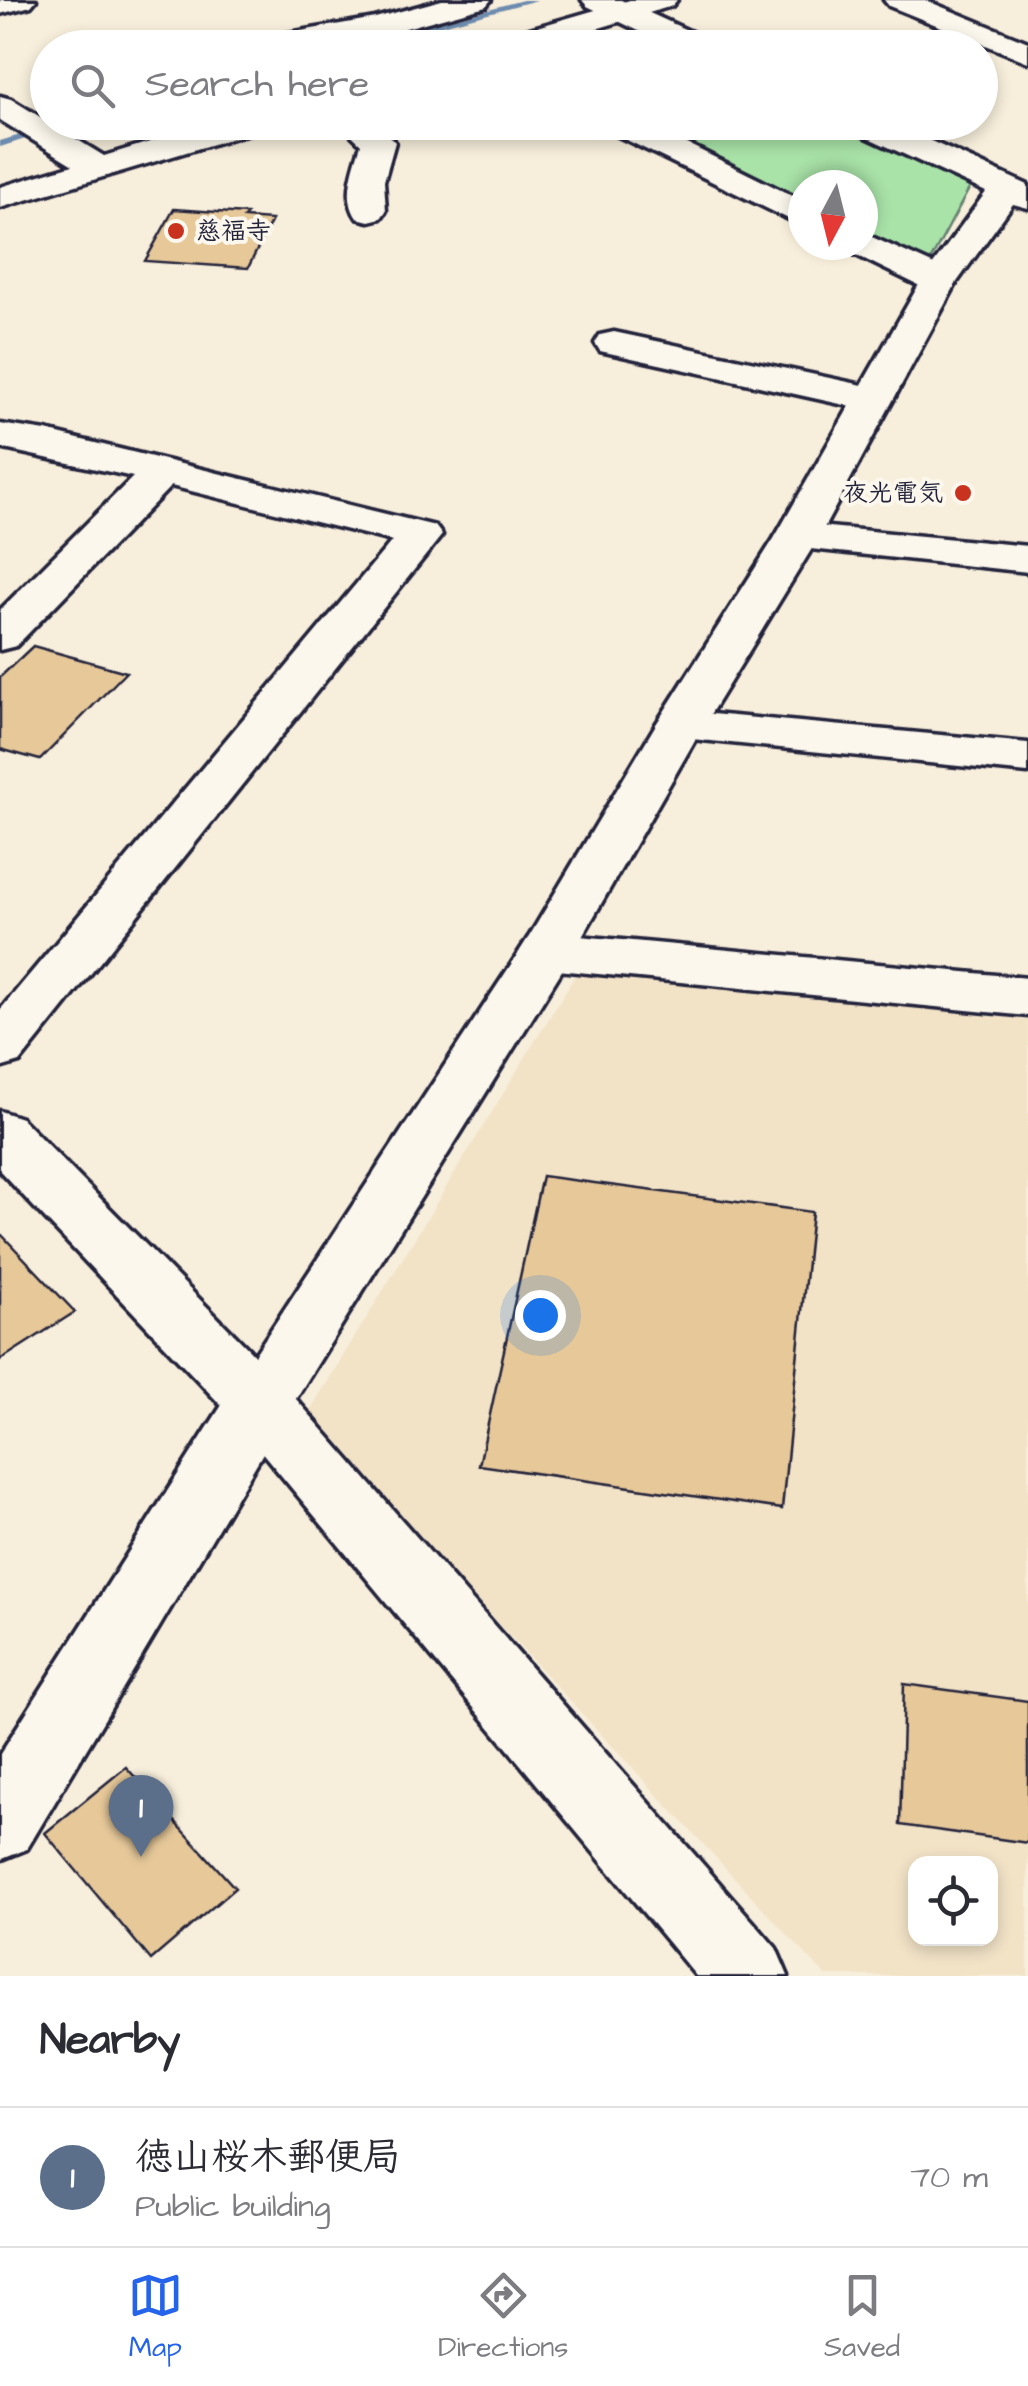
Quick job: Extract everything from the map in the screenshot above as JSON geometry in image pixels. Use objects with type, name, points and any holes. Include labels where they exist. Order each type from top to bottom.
[{"type":"street","points":[[0,6],[20,0]]},
{"type":"street","points":[[360,30],[476,0]]},
{"type":"street","points":[[547,30],[610,6],[662,0]]},
{"type":"street","points":[[900,0],[972,30]]},
{"type":"street","points":[[610,6],[661,30]]},
{"type":"street","points":[[998,41],[1028,53]]},
{"type":"street","points":[[58,140],[100,167]]},
{"type":"street","points":[[0,198],[191,140]]},
{"type":"street","points":[[369,211],[368,181],[376,140]]},
{"type":"street","points":[[649,140],[788,208]]},
{"type":"street","points":[[0,1823],[258,1402],[547,951],[679,726],[797,537],[940,281],[1021,189],[904,140]]},
{"type":"street","points":[[878,251],[940,281]]},
{"type":"street","points":[[614,343],[872,399]]},
{"type":"street","points":[[0,436],[163,471],[420,536],[0,1048]]},
{"type":"street","points":[[0,636],[163,471]]},
{"type":"street","points":[[797,537],[1028,558]]},
{"type":"street","points":[[679,726],[1028,758]]},
{"type":"street","points":[[547,951],[1028,997]]},
{"type":"street","points":[[0,1133],[258,1402],[748,1976]]},
{"type":"shaded area","points":[[579,969],[1028,1020],[1028,1976],[826,1976],[306,1417]]},
{"type":"green space","points":[[682,140],[869,140],[970,187],[928,265],[878,240],[878,170],[788,170],[788,194]]},
{"type":"building","name":"慈福寺","points":[[174,209],[247,214],[244,218],[272,220],[248,268],[145,261]]},
{"type":"building","points":[[33,646],[126,672],[40,760],[0,749],[0,677]]},
{"type":"building","points":[[542,1176],[812,1212],[782,1509],[479,1465]]},
{"type":"building","points":[[0,1233],[75,1312],[0,1360]]},
{"type":"building","points":[[904,1684],[1028,1701],[1028,1843],[900,1825]]},
{"type":"building","points":[[126,1767],[235,1888],[151,1960],[45,1833]]},
{"type":"waterway","points":[[415,30],[533,0]]},
{"type":"waterway","points":[[0,144],[30,135]]},
{"type":"place","name":"慈福寺","points":[[176,231]]},
{"type":"place","name":"夜光電気","points":[[963,493]]},
{"type":"place","name":"徳山桜木郵便局","points":[[141,1857]]}]
